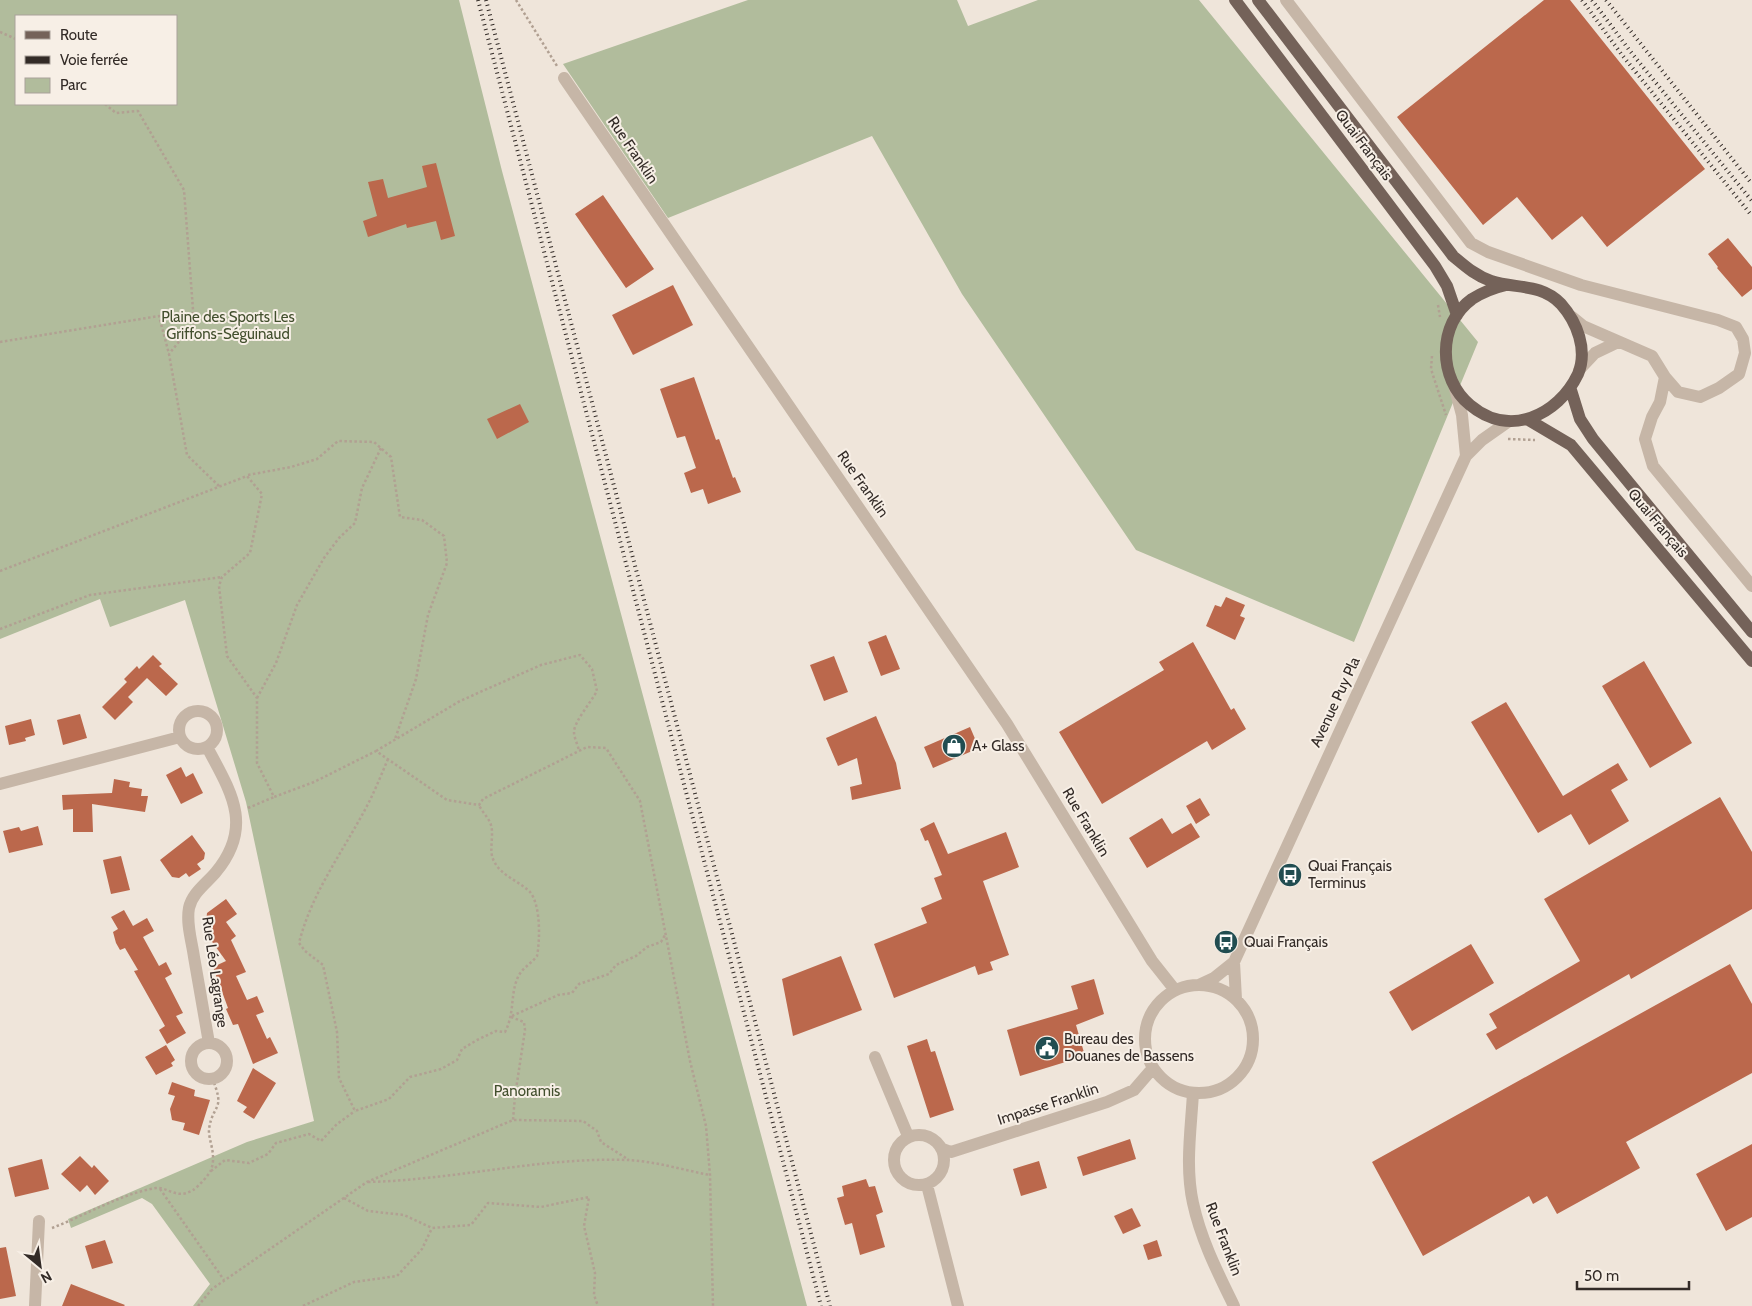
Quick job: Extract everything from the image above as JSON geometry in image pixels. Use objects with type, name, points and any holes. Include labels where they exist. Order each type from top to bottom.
[{"type":"main road","name":"Quai Français","points":[[1235,0],[1435,266],[1447,286],[1457,315]]},
{"type":"main road","name":"Quai Français","points":[[1258,0],[1453,256],[1475,274],[1506,285]]},
{"type":"main road","points":[[1506,285],[1526,286],[1544,292],[1560,303],[1572,317],[1579,334],[1582,352],[1579,370],[1570,390],[1559,403],[1544,414],[1527,420],[1509,421],[1488,416],[1476,409],[1455,389],[1448,371],[1445,352],[1448,333],[1457,315],[1470,300],[1487,290],[1506,285]]},
{"type":"main road","name":"Quai Français","points":[[1570,390],[1580,419],[1593,439],[1752,632]]},
{"type":"main road","name":"Quai Français","points":[[1527,420],[1571,446],[1752,661]]},
{"type":"street","points":[[1286,0],[1471,243],[1488,252],[1580,285],[1718,320],[1736,327],[1749,351],[1739,374],[1719,388],[1700,397],[1678,392],[1664,377],[1652,356],[1583,326],[1572,317]]},
{"type":"street","name":"Rue Franklin","points":[[564,78],[1007,724],[1152,961],[1175,990]]},
{"type":"street","points":[[1579,370],[1595,353],[1618,342]]},
{"type":"street","points":[[1664,377],[1660,402],[1652,417],[1645,440],[1653,466],[1752,586]]},
{"type":"street","points":[[1455,389],[1462,415],[1466,456]]},
{"type":"street","name":"Avenue Puy Pla","points":[[1199,985],[1214,978],[1234,962],[1466,456],[1482,440],[1509,421]]},
{"type":"street","points":[[192,711],[205,712],[211,715],[217,726],[216,738],[207,747],[194,749],[183,743],[180,737],[178,731],[182,719],[192,711]]},
{"type":"street","points":[[0,784],[180,737]]},
{"type":"street","name":"Rue Léo Lagrange","points":[[207,747],[232,794],[236,813],[236,834],[229,854],[216,873],[200,888],[189,907],[190,928],[209,1043]]},
{"type":"street","name":"Avenue Puy Pla","points":[[1234,962],[1236,999]]},
{"type":"street","points":[[1199,985],[1212,986],[1236,999],[1246,1013],[1252,1028],[1253,1045],[1248,1061],[1239,1075],[1226,1086],[1210,1092],[1193,1093],[1177,1089],[1164,1080],[1153,1068],[1146,1051],[1145,1033],[1150,1016],[1160,1001],[1175,990],[1199,985]]},
{"type":"street","name":"Rue Léo Lagrange","points":[[209,1043],[223,1050],[227,1059],[221,1074],[212,1078],[201,1077],[196,1073],[192,1063],[192,1057],[198,1047],[209,1043]]},
{"type":"street","points":[[875,1057],[908,1136]]},
{"type":"street","name":"Impasse Franklin","points":[[943,1149],[951,1152],[1107,1102],[1134,1090],[1153,1068]]},
{"type":"street","name":"Rue Franklin","points":[[1193,1093],[1189,1161],[1193,1202],[1205,1244],[1234,1306]]},
{"type":"street","points":[[908,1136],[931,1137],[943,1149],[944,1168],[934,1182],[927,1185],[907,1184],[893,1164],[896,1148],[908,1136]]},
{"type":"street","points":[[927,1185],[958,1306]]},
{"type":"street","points":[[36,1306],[39,1228]]},
{"type":"path","points":[[516,0],[564,78]]},
{"type":"path","points":[[0,32],[15,39]]},
{"type":"path","points":[[106,105],[116,113],[138,111],[184,190],[194,323],[169,354]]},
{"type":"path","points":[[1437,303],[1440,319]]},
{"type":"path","points":[[0,342],[159,316],[169,354],[187,456],[220,487]]},
{"type":"path","points":[[1432,351],[1431,369],[1448,420]]},
{"type":"path","points":[[1501,443],[1507,439],[1538,440]]},
{"type":"path","points":[[0,572],[247,476],[291,467],[317,459],[338,441],[374,442],[391,457],[400,517],[422,520],[444,536],[447,563],[428,615],[416,679],[395,739]]},
{"type":"path","points":[[274,796],[257,763],[257,698],[276,663],[297,605],[324,558],[339,538],[355,523],[362,488],[380,448]]},
{"type":"path","points":[[247,476],[262,494],[250,553],[222,577],[219,586],[227,656],[257,698]]},
{"type":"path","points":[[0,628],[90,595],[222,577]]},
{"type":"path","points":[[236,813],[274,796],[314,782],[376,751],[460,701],[541,665],[580,655],[592,669],[597,690],[588,708],[577,719],[574,732],[579,751]]},
{"type":"path","points":[[479,805],[483,799],[586,747],[606,748],[640,801],[690,1061],[706,1126],[710,1174],[713,1306]]},
{"type":"path","points":[[376,751],[447,800],[479,805]]},
{"type":"path","points":[[355,1111],[339,1078],[336,1032],[323,965],[305,951],[299,943],[309,911],[329,870],[369,802],[388,760]]},
{"type":"path","points":[[39,1228],[136,1193],[160,1188],[175,1194],[193,1190],[211,1171],[225,1160],[249,1163],[268,1154],[276,1143],[309,1134],[321,1141],[337,1124],[355,1111],[388,1099],[410,1077],[441,1069],[457,1060],[462,1049],[477,1040],[496,1031],[505,1032],[511,1016],[517,978],[523,968],[537,956],[539,929],[536,902],[530,893],[505,876],[496,865],[492,857],[491,825],[479,805]]},
{"type":"path","points":[[511,1016],[558,995],[572,993],[579,984],[609,974],[616,965],[636,956],[647,947],[661,942],[666,935]]},
{"type":"path","points":[[511,1016],[524,1022],[525,1030],[514,1096],[513,1120]]},
{"type":"path","points":[[211,1171],[214,1148],[209,1130],[220,1104],[218,1091],[212,1078]]},
{"type":"path","points":[[198,1306],[212,1289],[224,1280],[367,1182],[513,1120],[583,1121],[597,1131],[601,1142],[629,1160]]},
{"type":"path","points":[[367,1182],[416,1181],[502,1168],[629,1160],[710,1174]]},
{"type":"path","points":[[160,1188],[224,1280]]},
{"type":"path","points":[[344,1198],[368,1211],[404,1216],[432,1228],[471,1225],[488,1203],[541,1207],[589,1197],[584,1226],[595,1273],[594,1295],[598,1306]]},
{"type":"path","points":[[303,1306],[354,1282],[397,1276],[422,1249],[432,1228]]},
{"type":"green space","points":[[0,0],[459,0],[502,171],[807,1306],[193,1306],[210,1284],[152,1204],[142,1198],[71,1228],[68,1219],[247,1142],[314,1121],[246,802],[185,600],[110,627],[100,599],[0,639]]},
{"type":"green space","points":[[748,0],[957,0],[968,26],[1038,0],[1199,0],[1478,342],[1354,642],[1136,550],[962,294],[872,136],[668,218],[563,64]]},
{"type":"building","points":[[1544,0],[1570,0],[1705,169],[1607,247],[1582,216],[1552,240],[1517,197],[1483,225],[1397,117]]},
{"type":"building","points":[[436,163],[455,236],[441,240],[436,221],[407,228],[406,224],[368,237],[363,221],[377,216],[368,182],[383,179],[388,198],[427,187],[422,166]]},
{"type":"building","points":[[603,195],[654,269],[626,288],[575,214]]},
{"type":"building","points":[[1728,238],[1752,267],[1752,289],[1742,297],[1717,268],[1708,254]]},
{"type":"building","points":[[673,285],[693,325],[633,355],[612,315]]},
{"type":"building","points":[[694,377],[716,440],[719,439],[733,478],[735,477],[741,492],[708,504],[703,489],[691,493],[684,473],[696,468],[685,436],[677,438],[660,389]]},
{"type":"building","points":[[520,404],[529,422],[497,439],[487,419]]},
{"type":"building","points":[[1226,597],[1245,605],[1240,616],[1245,618],[1235,640],[1206,626],[1215,605],[1221,607]]},
{"type":"building","points":[[886,635],[900,669],[881,676],[868,642]]},
{"type":"building","points":[[1193,642],[1231,710],[1234,708],[1246,729],[1212,750],[1207,741],[1102,804],[1059,732],[1164,670],[1159,662]]},
{"type":"building","points":[[153,655],[162,664],[159,666],[178,684],[166,696],[147,678],[128,697],[133,702],[115,720],[102,707],[127,682],[124,679],[137,666],[139,669]]},
{"type":"building","points":[[834,656],[848,692],[824,701],[810,665]]},
{"type":"building","points":[[1644,661],[1692,743],[1650,768],[1602,686]]},
{"type":"building","points":[[1506,702],[1563,796],[1618,763],[1628,780],[1611,790],[1629,821],[1589,845],[1571,814],[1538,833],[1471,722]]},
{"type":"building","points":[[80,714],[87,738],[63,745],[57,720]]},
{"type":"building","points":[[876,716],[896,763],[901,789],[852,800],[850,787],[862,784],[857,758],[838,766],[826,738]]},
{"type":"building","points":[[31,719],[35,735],[25,738],[26,741],[9,745],[5,726]]},
{"type":"building","points":[[970,727],[979,748],[933,768],[924,747]]},
{"type":"building","points":[[181,767],[186,777],[193,773],[203,793],[181,804],[166,775]]},
{"type":"building","points":[[114,779],[130,782],[129,787],[142,789],[141,796],[148,796],[145,812],[92,804],[93,832],[73,832],[73,809],[63,810],[62,795],[112,793]]},
{"type":"building","points":[[1720,797],[1752,852],[1752,909],[1631,979],[1629,974],[1496,1050],[1486,1034],[1497,1028],[1489,1014],[1580,961],[1544,899]]},
{"type":"building","points":[[1200,798],[1210,815],[1196,824],[1186,806]]},
{"type":"building","points":[[1162,818],[1172,834],[1191,823],[1200,837],[1147,868],[1129,838]]},
{"type":"building","points":[[934,822],[948,854],[1006,832],[1019,867],[983,881],[1009,955],[990,962],[993,970],[978,975],[975,966],[894,998],[874,944],[927,923],[921,908],[942,899],[934,878],[942,875],[928,840],[925,841],[920,829]]},
{"type":"building","points":[[38,826],[43,845],[9,853],[3,831],[19,827],[21,831]]},
{"type":"building","points":[[192,835],[205,853],[204,859],[197,864],[201,869],[189,877],[186,873],[179,878],[172,877],[160,860]]},
{"type":"building","points":[[121,856],[130,890],[111,894],[103,860]]},
{"type":"building","points":[[226,899],[237,914],[226,922],[236,936],[231,940],[246,972],[236,976],[247,1000],[257,996],[264,1012],[256,1015],[267,1039],[270,1037],[278,1053],[253,1064],[238,1024],[233,1025],[226,1009],[228,1008],[213,967],[226,961],[205,932],[207,913]]},
{"type":"building","points":[[124,910],[133,926],[147,918],[154,931],[143,937],[159,966],[166,962],[172,974],[165,978],[183,1013],[176,1016],[186,1033],[167,1044],[159,1030],[165,1026],[134,971],[138,970],[125,948],[120,950],[116,943],[113,932],[118,929],[111,917]]},
{"type":"building","points":[[1471,944],[1494,983],[1412,1031],[1389,992]]},
{"type":"building","points":[[841,956],[862,1010],[793,1036],[782,979]]},
{"type":"building","points":[[1730,964],[1752,1004],[1752,1073],[1626,1142],[1640,1168],[1597,1192],[1557,1214],[1547,1196],[1533,1204],[1529,1196],[1423,1256],[1372,1162]]},
{"type":"building","name":"Bureau des Douanes de Bassens","points":[[1094,979],[1104,1014],[1076,1025],[1085,1056],[1020,1076],[1007,1030],[1078,1009],[1071,986]]},
{"type":"building","points":[[927,1039],[931,1052],[935,1051],[954,1110],[930,1118],[907,1046]]},
{"type":"building","points":[[166,1045],[175,1060],[171,1063],[173,1066],[156,1075],[145,1057]]},
{"type":"building","points":[[253,1068],[276,1083],[254,1119],[243,1112],[247,1107],[237,1101]]},
{"type":"building","points":[[172,1082],[195,1090],[194,1096],[210,1100],[199,1135],[183,1130],[185,1123],[172,1120],[170,1109],[175,1096],[168,1094]]},
{"type":"building","points":[[1130,1139],[1136,1159],[1083,1176],[1077,1157]]},
{"type":"building","points":[[1752,1144],[1752,1217],[1726,1231],[1696,1174]]},
{"type":"building","points":[[80,1156],[92,1168],[94,1165],[109,1181],[95,1195],[87,1185],[80,1192],[61,1174]]},
{"type":"building","points":[[42,1159],[49,1189],[15,1197],[8,1168]]},
{"type":"building","points":[[1039,1161],[1047,1188],[1021,1196],[1013,1169]]},
{"type":"building","points":[[866,1179],[869,1187],[875,1186],[883,1212],[876,1215],[885,1247],[860,1255],[852,1223],[845,1225],[837,1198],[844,1196],[842,1186]]},
{"type":"building","points":[[1132,1208],[1141,1226],[1123,1234],[1114,1216]]},
{"type":"building","points":[[105,1240],[113,1263],[92,1269],[85,1246]]},
{"type":"building","points":[[1157,1240],[1162,1256],[1148,1260],[1143,1245]]},
{"type":"building","points":[[6,1247],[16,1296],[0,1299],[0,1248]]},
{"type":"building","points":[[71,1284],[125,1305],[62,1306]]},
{"type":"railway","points":[[478,0],[821,1306]]},
{"type":"railway","points":[[486,0],[830,1306]]},
{"type":"railway","points":[[1582,0],[1622,55],[1752,216]]},
{"type":"railway","points":[[1592,0],[1630,51],[1752,201]]},
{"type":"railway","points":[[1606,0],[1752,184]]},
{"type":"place","name":"A+ Glass","points":[[954,746]]},
{"type":"place","name":"Quai Français Terminus","points":[[1290,875]]},
{"type":"place","name":"Quai Français","points":[[1226,942]]},
{"type":"place","name":"Bureau des Douanes de Bassens","points":[[1047,1048]]},
{"type":"park label","name":"Plaine des Sports Les Griffons-Séguinaud","points":[[228,326]]},
{"type":"park label","name":"Panoramis","points":[[527,1091]]}]
